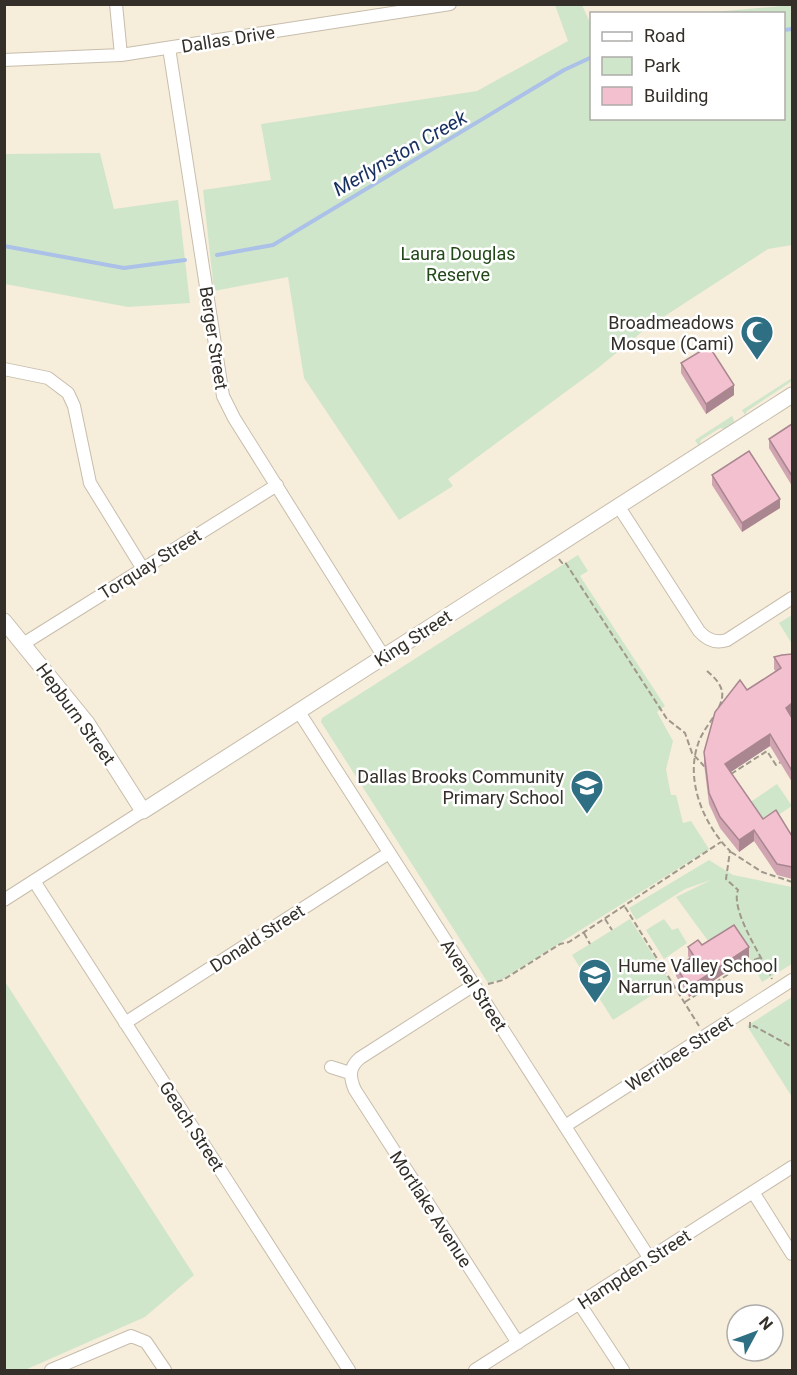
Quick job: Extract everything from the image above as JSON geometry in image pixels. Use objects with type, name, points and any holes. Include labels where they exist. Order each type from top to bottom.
[{"type":"street","points":[[116,4],[121,55]]},
{"type":"street","points":[[357,4],[359,18]]},
{"type":"street","name":"Dallas Drive","points":[[4,60],[121,55],[450,4]]},
{"type":"street","name":"Berger Street","points":[[169,48],[224,396],[234,418],[384,657]]},
{"type":"street","points":[[4,369],[48,378],[68,393],[74,406],[90,483],[142,569]]},
{"type":"street","name":"King Street","points":[[4,900],[792,396]]},
{"type":"street","name":"Torquay Street","points":[[23,644],[277,485]]},
{"type":"street","points":[[619,507],[699,631],[707,638],[718,642],[727,640],[792,598]]},
{"type":"street","name":"Hepburn Street","points":[[4,621],[87,723],[143,811]]},
{"type":"street","name":"Avenel Street","points":[[299,712],[650,1258]]},
{"type":"street","name":"Donald Street","points":[[125,1023],[389,853]]},
{"type":"street","name":"Geach Street","points":[[34,881],[349,1371]]},
{"type":"street","name":"Werribee Street","points":[[565,1126],[792,980]]},
{"type":"street","points":[[331,1067],[350,1073],[360,1058],[474,985]]},
{"type":"street","name":"Mortlake Avenue","points":[[350,1073],[355,1090],[518,1343]]},
{"type":"street","name":"Hampden Street","points":[[475,1371],[792,1167]]},
{"type":"street","points":[[753,1192],[792,1254]]},
{"type":"street","points":[[579,1303],[623,1371]]},
{"type":"street","points":[[51,1371],[131,1336],[146,1342],[165,1371]]},
{"type":"path","points":[[553,549],[562,563],[565,562],[667,719],[686,733],[687,743],[704,766],[712,762]]},
{"type":"path","points":[[706,671],[720,687],[722,701],[698,743],[695,756],[701,809],[710,828],[730,851],[762,872],[792,882]]},
{"type":"path","points":[[723,780],[767,751],[776,765],[784,760]]},
{"type":"path","points":[[488,984],[503,980],[560,944],[569,942],[584,933],[722,842]]},
{"type":"path","points":[[730,851],[726,879],[738,890],[736,897],[739,911],[772,979]]},
{"type":"path","points":[[625,907],[699,1026]]},
{"type":"path","points":[[605,919],[612,930]]},
{"type":"path","points":[[584,933],[590,944]]},
{"type":"path","points":[[685,1002],[746,963],[762,957]]},
{"type":"path","points":[[792,1004],[792,1029]]},
{"type":"path","points":[[758,1017],[749,1023],[750,1028],[754,1026],[763,1029],[792,1047]]},
{"type":"green space","name":"Laura Douglas Reserve","points":[[555,5],[582,5],[590,23],[590,120],[785,120],[785,12],[713,12],[792,5],[792,245],[768,249],[648,327],[598,368],[448,479],[453,486],[399,520],[304,378],[288,277],[214,291],[203,190],[271,180],[261,124],[477,91],[568,41]]},
{"type":"green space","points":[[100,153],[114,209],[178,200],[190,303],[128,307],[5,284],[5,154]]},
{"type":"green space","points":[[792,378],[792,381],[747,411],[745,415],[742,410]]},
{"type":"green space","points":[[732,416],[735,423],[726,429],[720,428],[701,440],[699,446],[695,440]]},
{"type":"green space","name":"Dallas Brooks Community Primary School","points":[[578,555],[588,571],[580,576],[665,706],[657,712],[673,741],[666,769],[671,795],[676,795],[683,823],[691,821],[709,849],[503,979],[488,983],[321,722],[322,718]]},
{"type":"green space","points":[[792,615],[792,644],[779,623]]},
{"type":"green space","points":[[777,784],[792,806],[760,827],[746,805]]},
{"type":"green space","points":[[709,860],[733,875],[792,887],[792,964],[762,982],[734,929],[711,945],[676,897],[711,880],[685,889],[636,920],[629,908]]},
{"type":"green space","points":[[630,919],[671,983],[613,1020],[572,955]]},
{"type":"green space","points":[[664,919],[672,930],[678,928],[687,943],[664,959],[646,930]]},
{"type":"green space","points":[[4,980],[194,1275],[145,1317],[25,1370],[5,1370]]},
{"type":"green space","points":[[792,997],[792,1097],[747,1026]]},
{"type":"building","points":[[709,346],[734,385],[706,404],[681,363]]},
{"type":"building","points":[[792,424],[792,476],[769,439]]},
{"type":"building","points":[[749,451],[780,499],[742,523],[712,475]]},
{"type":"building","points":[[792,654],[792,703],[786,708],[792,718],[792,771],[770,734],[725,764],[763,819],[776,810],[792,836],[792,867],[777,864],[754,830],[739,840],[720,817],[709,793],[704,752],[715,712],[740,680],[747,690],[781,668],[774,657]]},
{"type":"building","points":[[734,925],[749,947],[689,987],[676,967],[694,956],[688,947],[698,940],[702,945]]},
{"type":"waterway","name":"Merlynston Creek","points":[[785,30],[792,29]]},
{"type":"waterway","name":"Merlynston Creek","points":[[217,255],[273,245],[564,70],[590,58]]},
{"type":"waterway","name":"Merlynston Creek","points":[[4,246],[124,268],[185,260]]},
{"type":"place","name":"Broadmeadows Mosque (Cami)","points":[[757,361]]},
{"type":"place","name":"Dallas Brooks Community Primary School","points":[[587,815]]},
{"type":"place","name":"Hume Valley School Narrun Campus","points":[[595,1004]]}]
